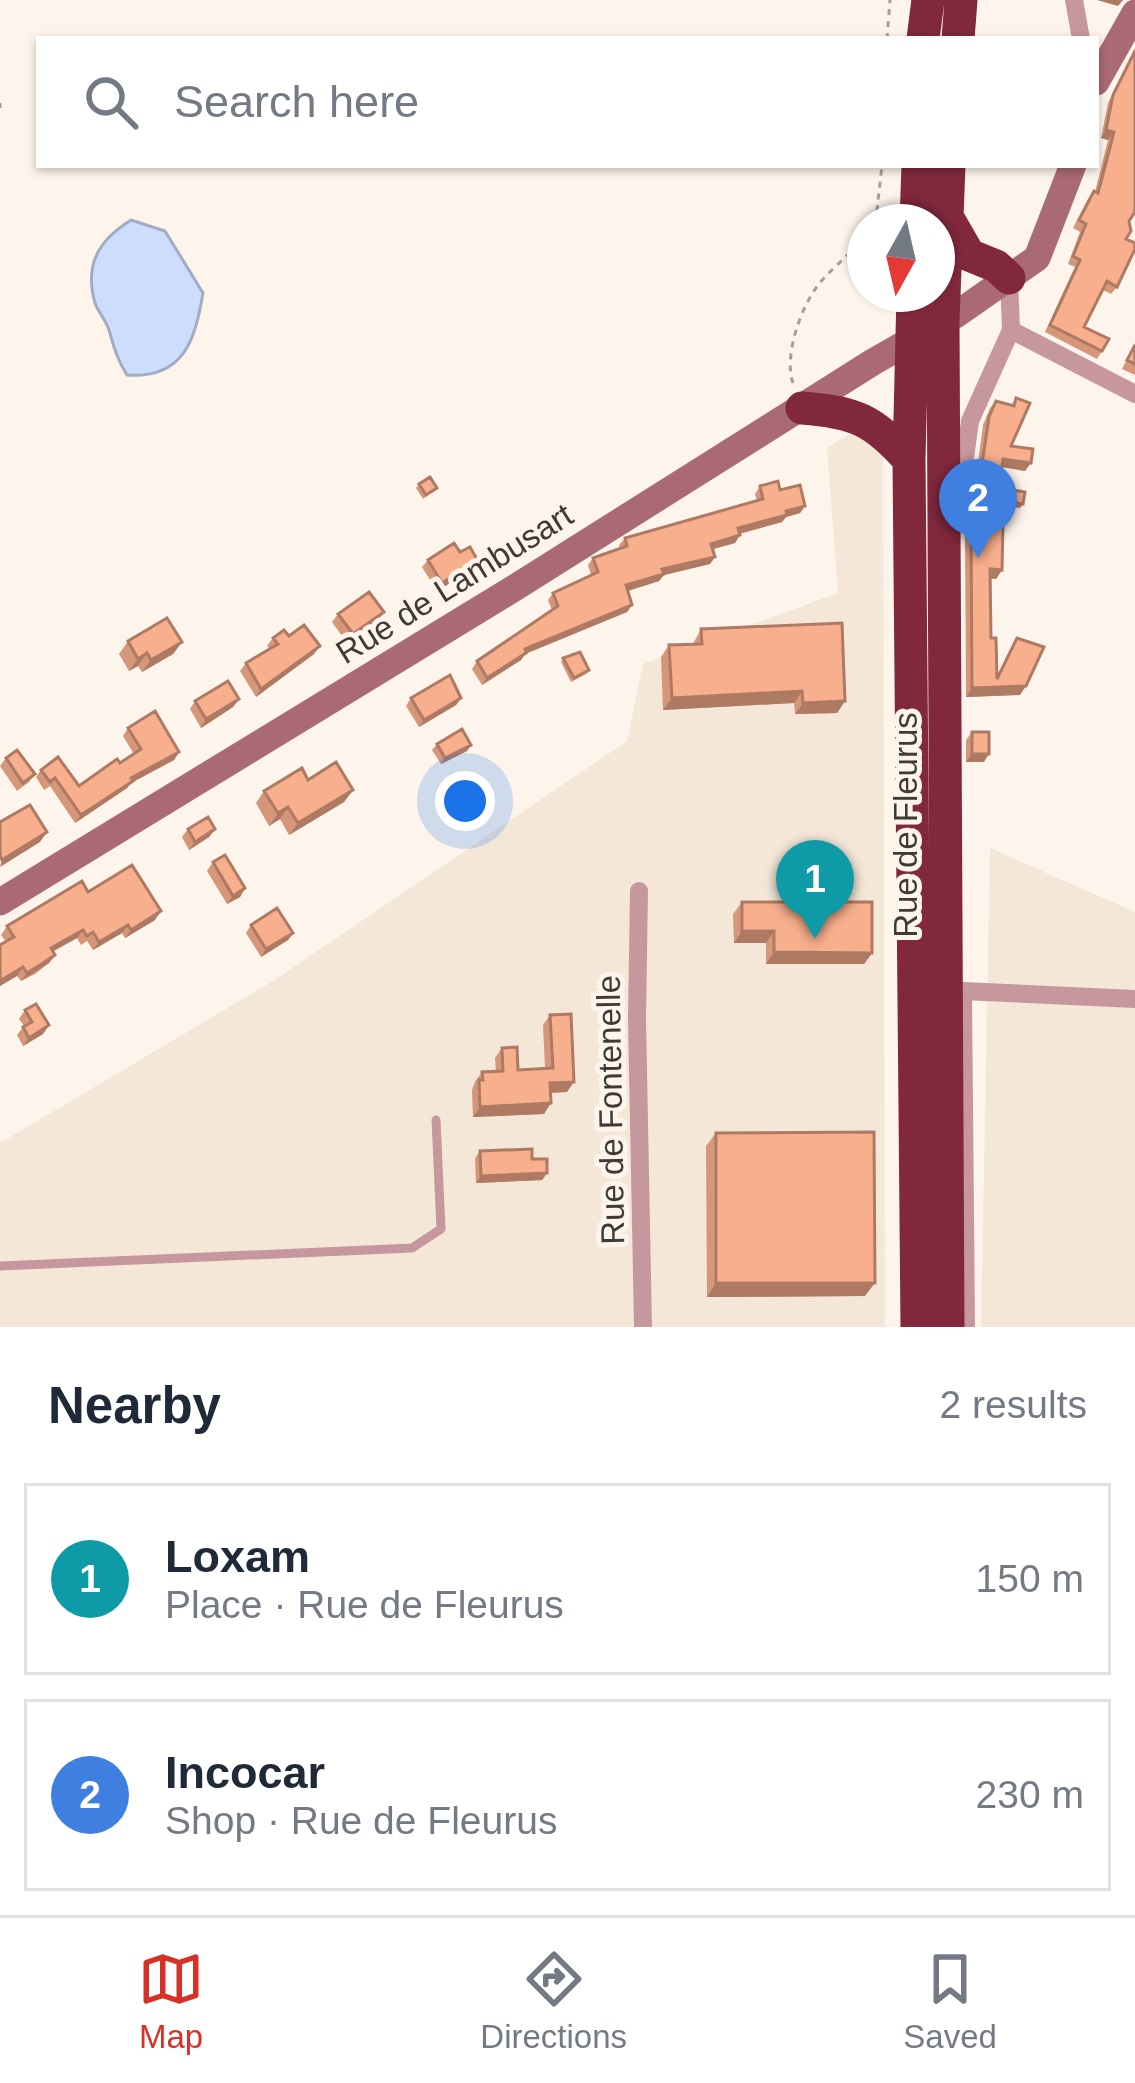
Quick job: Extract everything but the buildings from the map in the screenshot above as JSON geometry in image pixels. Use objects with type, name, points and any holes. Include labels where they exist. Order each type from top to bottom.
[{"type":"highway","points":[[923,36],[928,0]]},
{"type":"highway","points":[[958,36],[962,0]]},
{"type":"highway","points":[[919,168],[928,204]]},
{"type":"highway","points":[[936,204],[948,168]]},
{"type":"highway","points":[[955,241],[1010,278]]},
{"type":"highway","name":"Rue de Fleurus","points":[[913,312],[909,460],[917,1327]]},
{"type":"highway","name":"Rue de Fleurus","points":[[942,312],[948,1327]]},
{"type":"highway","points":[[802,408],[846,412],[883,430],[909,460]]},
{"type":"highway","points":[[944,867],[957,891],[963,991]]},
{"type":"main road","points":[[1099,77],[1135,13]]},
{"type":"main road","name":"Rue de Lambusart","points":[[0,902],[517,587],[1010,278],[1037,259],[1072,168]]},
{"type":"street","points":[[1075,0],[1081,36]]},
{"type":"street","points":[[959,502],[970,421],[1011,330],[1010,278]]},
{"type":"street","points":[[1011,330],[1135,394]]},
{"type":"street","name":"Rue de Fontenelle","points":[[639,892],[643,1327]]},
{"type":"street","points":[[966,1327],[963,991],[1135,999]]},
{"type":"lane","points":[[0,1266],[412,1248],[441,1229],[436,1120]]},
{"type":"path","points":[[887,36],[890,0]]},
{"type":"path","points":[[879,204],[882,168]]},
{"type":"path","points":[[802,408],[789,372],[797,329],[814,290],[847,256]]},
{"type":"shaded area","points":[[883,413],[885,1327],[0,1327],[0,1143],[273,981],[627,741],[643,664],[838,593],[827,448]]},
{"type":"shaded area","points":[[990,848],[1135,912],[1135,1327],[981,1327]]},
{"type":"water","points":[[131,220],[165,231],[203,293],[196,326],[183,353],[174,363],[146,375],[127,375],[92,289],[97,254]]},
{"type":"place","name":"Incocar","points":[[978,558]]},
{"type":"place","name":"Loxam","points":[[815,939]]}]
